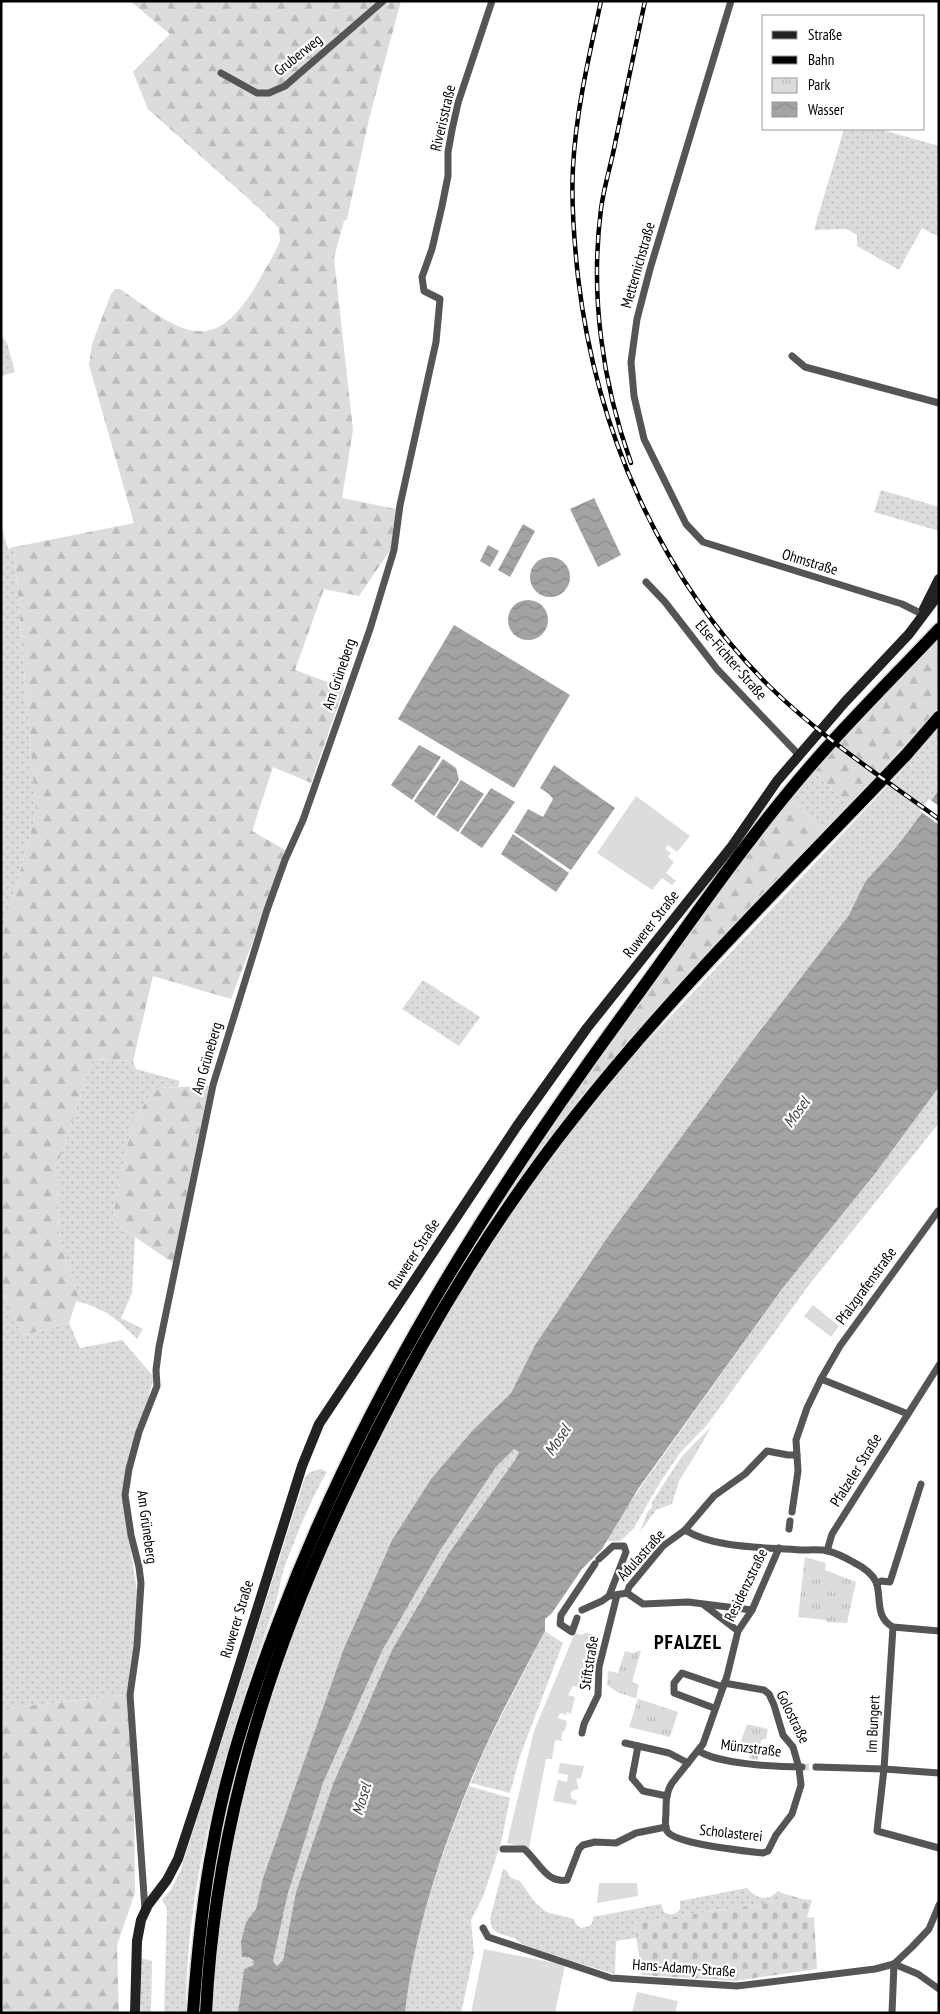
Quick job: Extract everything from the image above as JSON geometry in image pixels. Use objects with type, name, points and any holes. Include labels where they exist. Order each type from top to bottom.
[{"type":"highway","points":[[193,2013],[200,1922],[213,1842],[244,1719],[262,1666],[313,1535],[402,1355],[474,1233],[514,1170],[587,1065],[748,844],[827,747],[939,629]]},
{"type":"highway","points":[[206,2013],[212,1932],[225,1847],[240,1779],[272,1669],[323,1542],[355,1474],[399,1388],[447,1302],[492,1230],[574,1117],[618,1063],[678,996],[906,755],[939,717]]},
{"type":"main road","points":[[922,614],[928,598],[939,580]]},
{"type":"main road","points":[[922,614],[939,594]]},
{"type":"main road","name":"Ruwerer Straße","points":[[135,2013],[138,1929],[145,1911],[167,1880],[178,1859],[302,1466],[320,1424],[531,1105],[587,1028],[732,846],[776,780],[909,634],[922,614]]},
{"type":"street","name":"Gruberweg","points":[[220,73],[258,93],[269,93],[285,86],[383,1]]},
{"type":"street","name":"Riverisstraße","points":[[433,244],[447,181],[448,152],[458,103],[492,1]]},
{"type":"street","name":"Metternichstraße","points":[[692,532],[644,439],[634,396],[632,350],[637,319],[650,269],[731,1]]},
{"type":"street","name":"Am Grüneberg","points":[[145,1911],[130,1695],[138,1646],[140,1583],[139,1567],[131,1535],[125,1495],[129,1469],[139,1432],[157,1386],[156,1370],[159,1347],[213,1085],[268,910],[285,860],[303,820],[370,629],[394,550],[400,505],[436,342],[440,299],[424,292],[422,286],[425,268],[433,244]]},
{"type":"street","points":[[792,356],[805,367],[939,403]]},
{"type":"street","name":"Ohmstraße","points":[[692,532],[708,545],[902,604],[922,614]]},
{"type":"street","name":"Else-Fichter-Straße","points":[[646,582],[665,602],[717,669],[798,754]]},
{"type":"street","name":"Pfalzgrafenstraße","points":[[792,1512],[798,1471],[796,1440],[807,1408],[821,1379],[840,1346],[938,1211]]},
{"type":"street","name":"Pfalzeler Straße","points":[[827,1551],[832,1534],[939,1365]]},
{"type":"street","points":[[821,1379],[908,1414]]},
{"type":"street","points":[[685,1530],[714,1496],[744,1474],[767,1451],[797,1455]]},
{"type":"street","points":[[877,1584],[881,1581],[890,1582],[920,1484]]},
{"type":"street","name":"Adulastraße","points":[[609,1596],[627,1593],[629,1587],[663,1546],[685,1530],[696,1537],[736,1545],[779,1548]]},
{"type":"street","points":[[577,1618],[572,1632],[562,1626],[559,1620],[585,1577],[597,1562],[612,1546],[624,1546],[626,1552],[609,1596],[582,1610]]},
{"type":"street","points":[[779,1548],[827,1551],[854,1563],[866,1571],[877,1584],[878,1603],[883,1617],[893,1627],[939,1630]]},
{"type":"street","name":"Residenzstraße","points":[[666,1827],[667,1796],[672,1782],[699,1751],[723,1685],[738,1631],[752,1610],[779,1548]]},
{"type":"street","points":[[627,1593],[643,1604],[688,1602],[752,1610]]},
{"type":"street","name":"Stiftstraße","points":[[582,1733],[584,1724],[598,1694],[600,1668],[617,1596]]},
{"type":"street","points":[[704,1605],[738,1631]]},
{"type":"street","name":"Im Bungert","points":[[893,1627],[884,1769],[939,1773]]},
{"type":"street","points":[[714,1708],[674,1693],[674,1683],[682,1673],[723,1685]]},
{"type":"street","name":"Golostraße","points":[[723,1685],[761,1689],[769,1694],[774,1704],[783,1735],[793,1747],[800,1768]]},
{"type":"street","points":[[625,1742],[669,1753],[688,1764]]},
{"type":"street","points":[[638,1746],[632,1778],[643,1791],[667,1796]]},
{"type":"street","name":"Münzstraße","points":[[699,1751],[706,1756],[720,1760],[800,1768]]},
{"type":"street","points":[[816,1767],[884,1769],[877,1831],[939,1848]]},
{"type":"street","name":"Scholasterei","points":[[666,1827],[667,1832],[673,1838],[687,1842],[763,1853],[768,1851],[776,1835],[792,1814],[801,1785],[800,1768]]},
{"type":"street","points":[[503,1849],[524,1849],[548,1876],[562,1881],[567,1880],[579,1849],[583,1845],[594,1842],[616,1842],[636,1833],[666,1827]]},
{"type":"street","points":[[892,2013],[894,1964],[929,1929],[939,1905]]},
{"type":"street","name":"Hans-Adamy-Straße","points":[[483,1928],[488,1937],[612,1978],[737,1986],[875,1969],[894,1964]]},
{"type":"street","points":[[894,1964],[918,1974],[939,1989]]},
{"type":"green space","points":[[130,1],[401,1],[369,119],[347,219],[344,221],[334,258],[353,430],[342,498],[396,509],[391,549],[359,596],[324,589],[295,670],[344,688],[311,783],[273,767],[252,831],[287,851],[231,999],[153,976],[133,1061],[93,1059],[57,1166],[59,1240],[78,1296],[69,1323],[23,1335],[1,1284],[1,941],[36,813],[14,547],[134,523],[89,365],[92,344],[111,294],[115,289],[120,289],[177,326],[193,331],[209,330],[224,323],[240,308],[274,255],[280,239],[279,228],[261,210],[148,109],[133,72],[170,34]]},
{"type":"green space","points":[[844,130],[883,130],[939,146],[939,237],[922,228],[899,270],[857,246],[857,235],[847,229],[814,230]]},
{"type":"green space","points":[[1,335],[7,343],[15,372],[1,376]]},
{"type":"green space","points":[[881,490],[939,507],[939,531],[874,512]]},
{"type":"green space","points":[[1,526],[8,549],[14,547],[36,813],[1,941]]},
{"type":"green space","points":[[939,638],[939,707],[849,806],[814,771]]},
{"type":"green space","points":[[939,726],[939,790],[898,845],[865,882],[849,915],[746,1049],[609,1235],[535,1345],[511,1393],[472,1431],[431,1479],[392,1540],[344,1648],[263,1878],[256,1909],[246,1922],[243,1957],[249,1956],[253,1960],[254,1965],[244,1969],[238,2013],[213,2013],[219,1932],[231,1852],[248,1773],[271,1694],[298,1618],[329,1542],[401,1397],[440,1326],[481,1257],[511,1212],[564,1140],[619,1071],[898,775]]},
{"type":"green space","points":[[814,771],[849,806],[824,831],[791,799]]},
{"type":"green space","points":[[636,796],[690,836],[677,852],[668,845],[665,849],[671,853],[668,857],[674,862],[666,873],[676,881],[672,885],[662,878],[652,890],[597,853]]},
{"type":"green space","points":[[791,799],[824,831],[700,964],[589,1091],[581,1084],[742,861]]},
{"type":"green space","points":[[423,980],[480,1017],[459,1046],[402,1009]]},
{"type":"green space","points":[[93,1059],[133,1061],[136,1069],[180,1081],[178,1087],[155,1088],[132,1123],[112,1221],[135,1237],[132,1293],[121,1318],[143,1329],[137,1339],[110,1315],[95,1307],[76,1301],[78,1296],[59,1240],[57,1166]]},
{"type":"green space","points":[[581,1084],[589,1091],[482,1236],[479,1233]]},
{"type":"green space","points":[[209,1086],[173,1263],[112,1221],[132,1123],[155,1088]]},
{"type":"green space","points":[[939,1087],[939,1123],[809,1285],[707,1425],[680,1453],[659,1484],[634,1528],[621,1541],[607,1541],[623,1512],[782,1289],[874,1175]]},
{"type":"green space","points":[[1,1284],[23,1335],[69,1323],[80,1348],[122,1340],[154,1377],[122,1493],[138,1597],[133,1694],[1,1709]]},
{"type":"green space","points":[[813,1305],[839,1326],[831,1337],[804,1316]]},
{"type":"green space","points":[[711,1427],[697,1452],[693,1449],[673,1477],[679,1481],[672,1504],[656,1510],[640,1532],[647,1513],[652,1507],[652,1502],[682,1456]]},
{"type":"green space","points":[[514,1449],[519,1452],[515,1460],[449,1553],[392,1650],[333,1784],[296,1892],[283,1960],[277,1966],[273,1961],[288,1893],[323,1783],[382,1651],[441,1549],[496,1467]]},
{"type":"green space","points":[[692,1449],[697,1452],[679,1481],[673,1477]]},
{"type":"green space","points":[[321,1469],[327,1472],[309,1506],[284,1568],[213,1806],[193,1908],[188,1960],[186,2013],[164,2013],[167,1908],[162,1900],[170,1891],[180,1872],[305,1477],[310,1472]]},
{"type":"green space","points":[[805,1557],[826,1563],[825,1570],[856,1582],[847,1623],[826,1622],[826,1620],[798,1617]]},
{"type":"green space","points":[[545,1631],[563,1643],[520,1756],[510,1793],[471,1783],[483,1752]]},
{"type":"green space","points":[[575,1633],[582,1635],[584,1633],[593,1634],[587,1649],[590,1650],[584,1689],[573,1686],[568,1695],[575,1697],[571,1714],[567,1712],[566,1715],[560,1713],[558,1718],[567,1721],[561,1739],[563,1741],[555,1740],[552,1759],[546,1759],[529,1848],[507,1843],[534,1731]]},
{"type":"green space","points":[[641,1650],[632,1682],[639,1685],[636,1698],[678,1712],[670,1737],[629,1727],[638,1699],[617,1692],[607,1685],[608,1671],[618,1673],[625,1651],[632,1653]]},
{"type":"green space","points":[[133,1694],[135,1893],[117,1945],[119,2013],[1,2013],[1,1709]]},
{"type":"green space","points":[[747,1724],[768,1729],[766,1739],[761,1740],[758,1760],[750,1759],[748,1754],[739,1747]]},
{"type":"green space","points":[[560,1763],[584,1766],[581,1778],[576,1779],[579,1789],[573,1790],[570,1794],[572,1799],[577,1801],[576,1805],[553,1801],[558,1780],[567,1782],[568,1775],[558,1773]]},
{"type":"green space","points":[[469,1786],[510,1798],[501,1843],[483,1897],[471,1920],[474,1953],[461,2013],[405,2013],[415,1954],[429,1897]]},
{"type":"green space","points":[[503,1869],[506,1870],[511,1878],[520,1881],[534,1901],[546,1912],[574,1919],[581,1928],[590,1926],[593,1917],[661,1904],[664,1912],[673,1914],[677,1913],[680,1909],[680,1901],[747,1888],[754,1895],[762,1898],[770,1897],[778,1891],[782,1893],[767,1903],[634,1923],[636,1938],[616,1941],[615,1974],[528,1948],[514,1938],[498,1933],[492,1928],[490,1919]]},
{"type":"green space","points":[[599,1883],[637,1883],[638,1896],[597,1903]]},
{"type":"green space","points":[[782,1893],[812,1900],[807,1917],[814,1918],[817,1969],[735,1981],[642,1975],[634,1923],[767,1903]]},
{"type":"green space","points":[[484,1949],[565,1965],[555,2013],[471,2013]]},
{"type":"green space","points":[[141,1958],[152,1961],[151,2013],[141,2013]]},
{"type":"green space","points":[[637,1992],[678,2001],[675,2013],[632,2013]]},
{"type":"water","points":[[594,498],[621,555],[598,567],[570,509]]},
{"type":"water","points":[[523,524],[535,531],[510,577],[498,570]]},
{"type":"water","points":[[488,545],[499,551],[490,567],[480,561]]},
{"type":"water","points":[[554,557],[561,560],[567,566],[570,577],[569,585],[561,594],[554,597],[546,597],[539,594],[531,585],[530,573],[533,566],[542,558]]},
{"type":"water","points":[[532,600],[539,603],[545,609],[548,620],[547,628],[539,637],[532,640],[524,640],[517,637],[509,628],[508,616],[511,609],[520,601]]},
{"type":"water","points":[[454,625],[570,695],[514,788],[398,719]]},
{"type":"water","points":[[419,745],[441,757],[412,800],[391,785]]},
{"type":"water","points":[[443,759],[456,768],[459,780],[434,816],[414,801]]},
{"type":"water","points":[[554,765],[615,808],[571,870],[514,832],[528,809],[543,817],[553,799],[540,788]]},
{"type":"water","points":[[461,780],[484,794],[458,832],[436,817]]},
{"type":"water","points":[[491,788],[515,802],[482,848],[460,833]]},
{"type":"water","name":"Mosel","points":[[939,790],[939,1087],[874,1175],[782,1289],[638,1489],[602,1549],[582,1569],[552,1613],[545,1619],[545,1631],[483,1752],[445,1847],[416,1946],[405,2013],[238,2013],[244,1969],[254,1965],[253,1960],[249,1957],[242,1957],[241,1942],[246,1922],[256,1909],[263,1878],[344,1648],[392,1540],[431,1479],[472,1431],[511,1393],[535,1345],[609,1235],[746,1049],[849,915],[865,882],[898,845]],"holes":[[[514,1449],[519,1452],[449,1553],[392,1650],[333,1784],[296,1892],[283,1960],[277,1966],[273,1961],[288,1893],[323,1783],[382,1651],[441,1549],[496,1467]]]},
{"type":"water","points":[[513,834],[569,873],[556,892],[501,854]]},
{"type":"pier","points":[[929,799],[939,806],[939,825],[920,811]]},
{"type":"tunnel","points":[[802,1767],[816,1767]]},
{"type":"railway","points":[[601,1],[577,125],[572,181],[578,277],[587,334],[600,390],[617,445],[639,498],[665,549],[695,597],[730,643],[769,686],[809,722],[873,772],[939,819]]},
{"type":"railway","points":[[631,463],[621,432],[606,369],[601,338],[597,273],[598,241],[604,191],[645,1]]},
{"type":"district","name":"PFALZEL","points":[[688,1642]]}]
